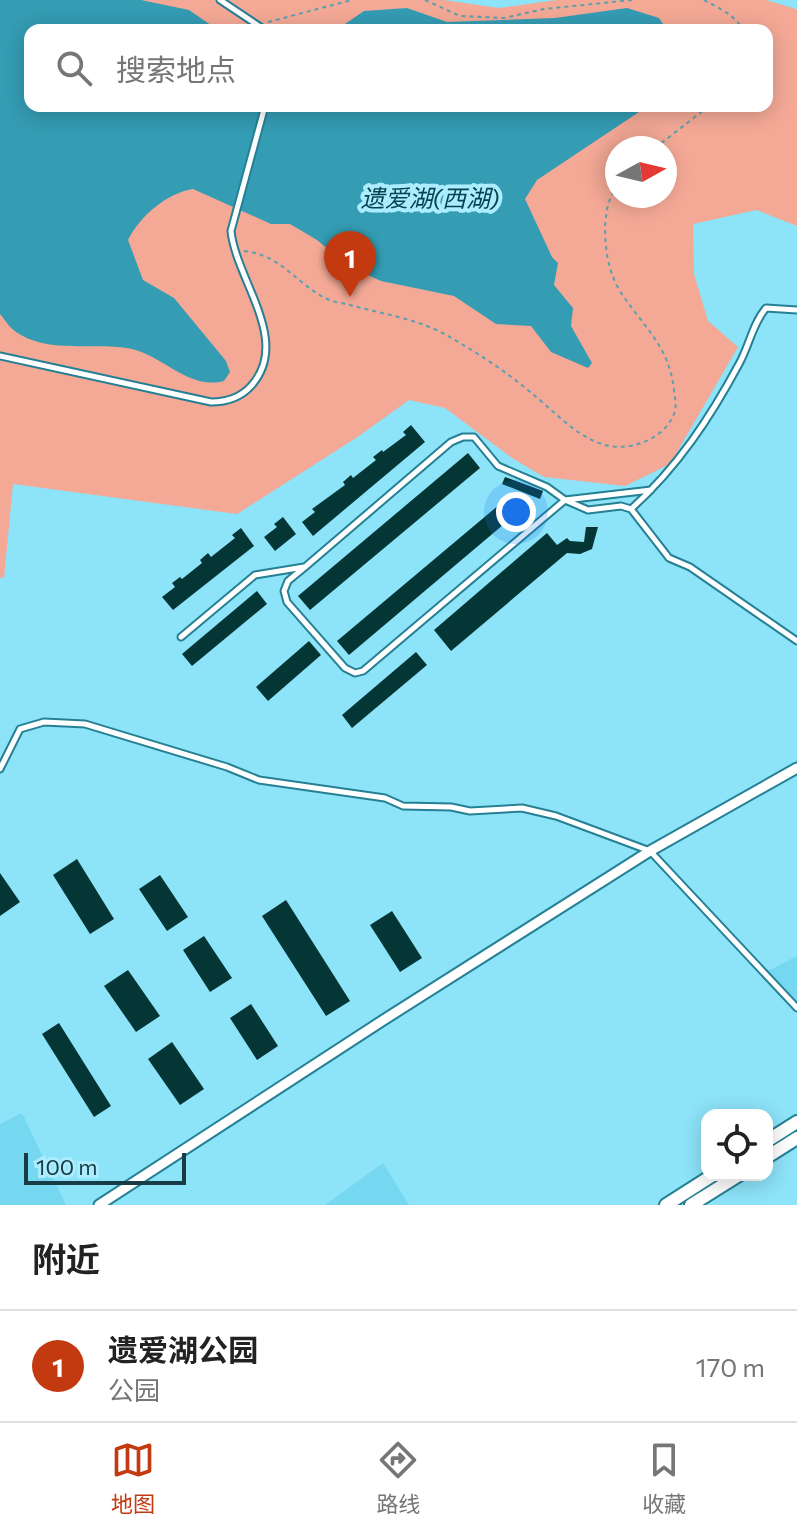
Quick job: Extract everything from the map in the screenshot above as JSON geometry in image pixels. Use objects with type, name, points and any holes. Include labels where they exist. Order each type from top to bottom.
[{"type":"main road","points":[[773,1137],[797,1122]]},
{"type":"main road","points":[[773,1153],[797,1138]]},
{"type":"main road","points":[[666,1205],[704,1181]]},
{"type":"main road","points":[[691,1205],[729,1181]]},
{"type":"street","points":[[99,1205],[650,851],[797,768]]},
{"type":"lane","points":[[220,0],[256,24]]},
{"type":"lane","points":[[0,356],[211,402],[221,402],[245,392],[262,371],[267,344],[235,250],[231,224],[263,112]]},
{"type":"lane","points":[[631,509],[682,455],[710,415],[741,360],[759,316],[766,308],[797,310]]},
{"type":"lane","points":[[651,490],[565,500],[363,671],[355,673],[345,668],[287,602],[284,591],[288,581],[451,442],[474,437],[498,466],[547,487],[565,500],[588,510],[621,506],[631,509],[669,558],[690,567],[797,641]]},
{"type":"lane","points":[[181,637],[255,575],[305,567]]},
{"type":"lane","points":[[0,769],[20,729],[44,722],[85,724],[227,767],[259,780],[385,798],[403,806],[451,807],[470,811],[522,808],[556,816],[650,851],[797,1008]]},
{"type":"path","points":[[261,24],[352,0]]},
{"type":"path","points":[[425,0],[460,16],[504,18],[544,9],[632,0]]},
{"type":"path","points":[[704,0],[727,12],[739,24]]},
{"type":"path","points":[[670,136],[701,112]]},
{"type":"path","points":[[235,250],[263,255],[281,264],[326,299],[418,323],[445,334],[485,358],[561,419],[603,445],[639,445],[659,434],[671,422],[676,408],[670,365],[658,341],[619,290],[611,270],[605,242],[608,208]]},
{"type":"shaded area","points":[[0,0],[444,0],[499,8],[557,0],[766,0],[797,10],[797,226],[756,210],[693,224],[694,274],[708,321],[738,347],[670,464],[625,486],[544,477],[512,458],[445,408],[409,400],[237,514],[13,484],[4,578],[0,578]]},
{"type":"shaded area","points":[[797,956],[797,1002],[766,972]]},
{"type":"shaded area","points":[[22,1113],[66,1205],[0,1205],[0,1124]]},
{"type":"shaded area","points":[[383,1163],[409,1205],[325,1205]]},
{"type":"water","name":"遗爱湖(西湖)","points":[[0,0],[141,0],[189,10],[209,24],[24,24],[24,112],[639,112],[537,180],[525,199],[552,257],[558,263],[554,285],[573,308],[571,326],[592,363],[588,368],[551,352],[531,326],[496,324],[454,296],[381,281],[350,267],[317,240],[290,224],[271,224],[193,189],[174,195],[155,207],[128,240],[143,280],[174,298],[226,361],[230,372],[224,381],[211,383],[188,377],[132,349],[58,345],[29,339],[16,332],[0,314]]},
{"type":"water","points":[[407,8],[447,22],[555,18],[627,8],[659,18],[663,24],[345,24],[364,11]]},
{"type":"building","points":[[411,425],[425,442],[313,536],[302,522],[315,512],[312,509],[345,485],[343,482],[351,475],[353,478],[376,460],[373,457],[406,435],[403,432]]},
{"type":"building","points":[[468,453],[480,468],[310,610],[298,596]]},
{"type":"building","points":[[505,477],[543,491],[540,499],[502,484]]},
{"type":"building","points":[[506,499],[517,513],[349,655],[337,641]]},
{"type":"building","points":[[283,517],[296,534],[275,551],[264,537],[277,527],[274,524]]},
{"type":"building","points":[[586,527],[598,527],[592,549],[580,554],[567,553],[451,651],[434,630],[547,533],[557,545],[567,538],[584,542]]},
{"type":"building","points":[[241,528],[254,546],[173,610],[162,597],[175,587],[172,583],[202,563],[200,560],[208,553],[211,557],[235,538],[232,535]]},
{"type":"building","points":[[257,591],[267,604],[192,666],[182,654]]},
{"type":"building","points":[[309,641],[321,655],[268,701],[256,687]]},
{"type":"building","points":[[416,652],[427,665],[352,728],[342,715]]},
{"type":"building","points":[[77,859],[114,919],[90,934],[53,875]]},
{"type":"building","points":[[0,873],[20,902],[0,916]]},
{"type":"building","points":[[160,875],[188,917],[167,931],[139,889]]},
{"type":"building","points":[[286,900],[350,1001],[326,1016],[262,916]]},
{"type":"building","points":[[392,911],[422,958],[400,972],[370,925]]},
{"type":"building","points":[[204,936],[232,978],[210,992],[183,950]]},
{"type":"building","points":[[128,970],[160,1016],[136,1032],[104,986]]},
{"type":"building","points":[[251,1004],[278,1046],[257,1060],[230,1018]]},
{"type":"building","points":[[59,1023],[111,1106],[94,1117],[42,1034]]},
{"type":"building","points":[[172,1042],[204,1089],[180,1105],[148,1059]]},
{"type":"place","name":"遗爱湖公园","points":[[350,297]]}]
